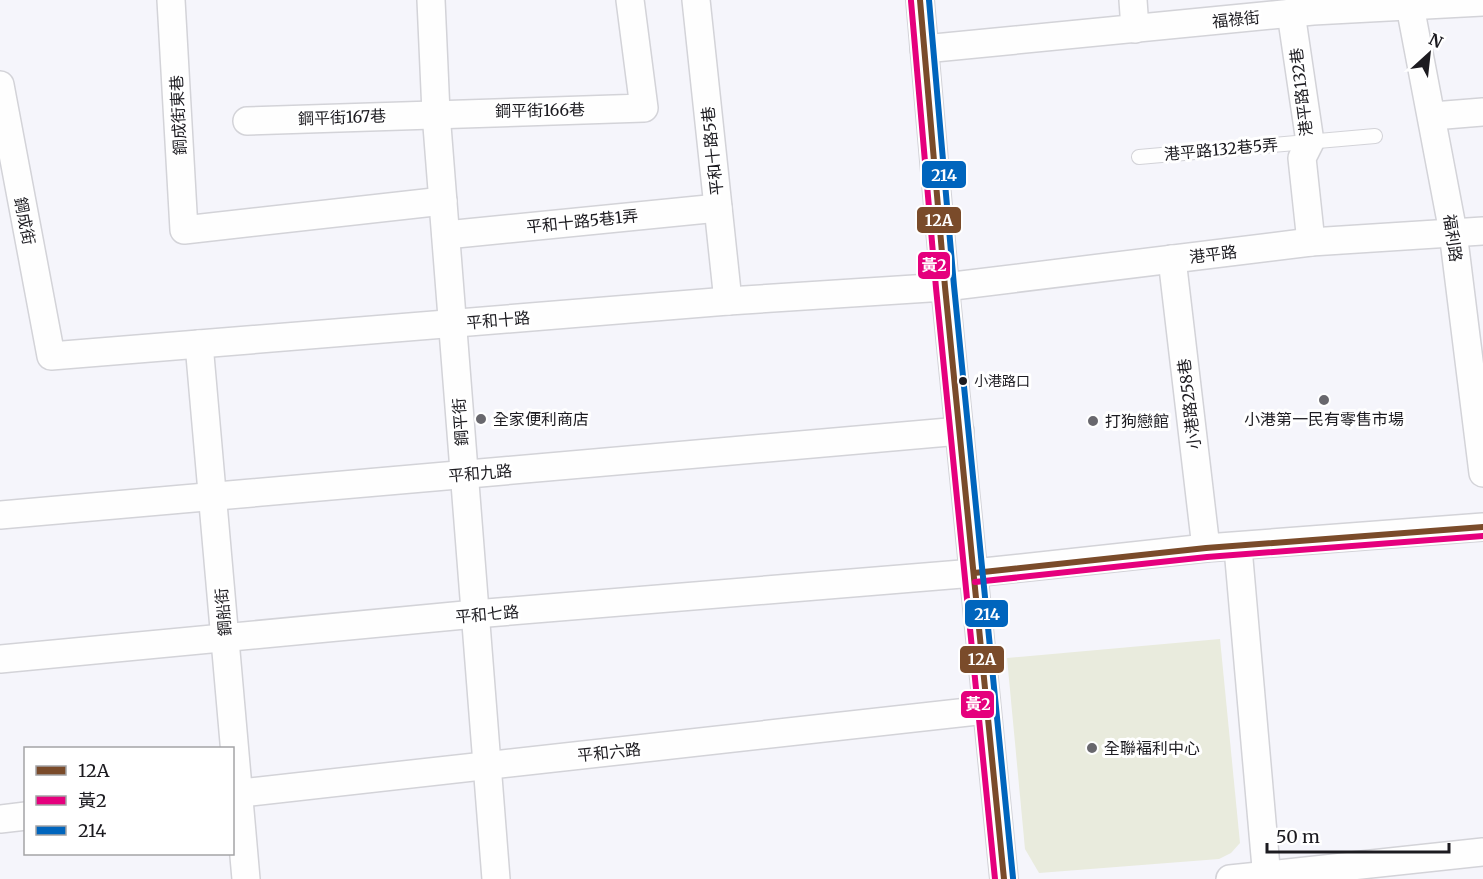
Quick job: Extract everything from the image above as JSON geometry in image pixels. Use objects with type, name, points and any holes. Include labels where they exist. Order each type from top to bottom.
[{"type":"street","name":"鋼成街東巷","points":[[171,0],[184,230],[443,201]]},
{"type":"street","name":"鋼平街","points":[[431,0],[436,113],[496,879]]},
{"type":"street","name":"鋼平街166巷","points":[[436,113],[644,108],[630,0]]},
{"type":"street","name":"平和十路5巷","points":[[696,0],[728,301]]},
{"type":"street","points":[[920,0],[945,287],[1004,879]]},
{"type":"street","points":[[1133,0],[1135,29]]},
{"type":"street","name":"福祿街","points":[[924,49],[1135,29],[1305,8],[1483,2]]},
{"type":"street","name":"福利路","points":[[1410,6],[1454,232],[1483,472]]},
{"type":"street","name":"港平路132巷","points":[[1305,8],[1310,142],[1302,158],[1311,242]]},
{"type":"street","name":"鋼成街","points":[[0,85],[51,356]]},
{"type":"street","points":[[1433,116],[1483,112]]},
{"type":"street","name":"鋼平街167巷","points":[[247,121],[436,113]]},
{"type":"street","name":"平和十路5巷1弄","points":[[446,235],[718,208]]},
{"type":"street","name":"港平路","points":[[945,287],[1311,242],[1483,231]]},
{"type":"street","name":"小港路258巷","points":[[1172,259],[1206,548]]},
{"type":"street","name":"平和十路","points":[[51,356],[728,301],[945,287]]},
{"type":"street","name":"鋼船街","points":[[199,344],[233,747]]},
{"type":"street","name":"平和九路","points":[[0,515],[960,431]]},
{"type":"street","name":"平和七路","points":[[0,659],[475,615],[974,573],[1206,548],[1238,548],[1483,527]]},
{"type":"street","points":[[1238,548],[1267,877]]},
{"type":"street","name":"平和六路","points":[[236,793],[986,710]]},
{"type":"street","name":"鋼船街","points":[[234,765],[246,879]]},
{"type":"street","points":[[0,819],[24,816]]},
{"type":"street","points":[[1230,879],[1267,877],[1483,852]]},
{"type":"lane","name":"港平路132巷5弄","points":[[1139,157],[1375,136]]},
{"type":"shaded area","points":[[1220,639],[1240,843],[1231,853],[1219,859],[1039,873],[1025,849],[1007,658]]},
{"type":"transit line","name":"12A","points":[[920,0],[945,287],[1004,879]]},
{"type":"transit line","name":"214","points":[[929,0],[954,286],[1013,878]]},
{"type":"transit line","name":"黃2","points":[[911,1],[936,288],[995,879]]},
{"type":"transit line","name":"12A","points":[[974,573],[1206,548],[1483,527]]},
{"type":"transit line","name":"黃2","points":[[975,582],[1207,557],[1483,536]]},
{"type":"place","name":"小港路口","points":[[963,381]]},
{"type":"place","name":"小港第一民有零售市場","points":[[1324,400]]},
{"type":"place","name":"全家便利商店","points":[[481,419]]},
{"type":"place","name":"打狗戀館","points":[[1093,421]]},
{"type":"place","name":"全聯褔利中心","points":[[1092,748]]}]
